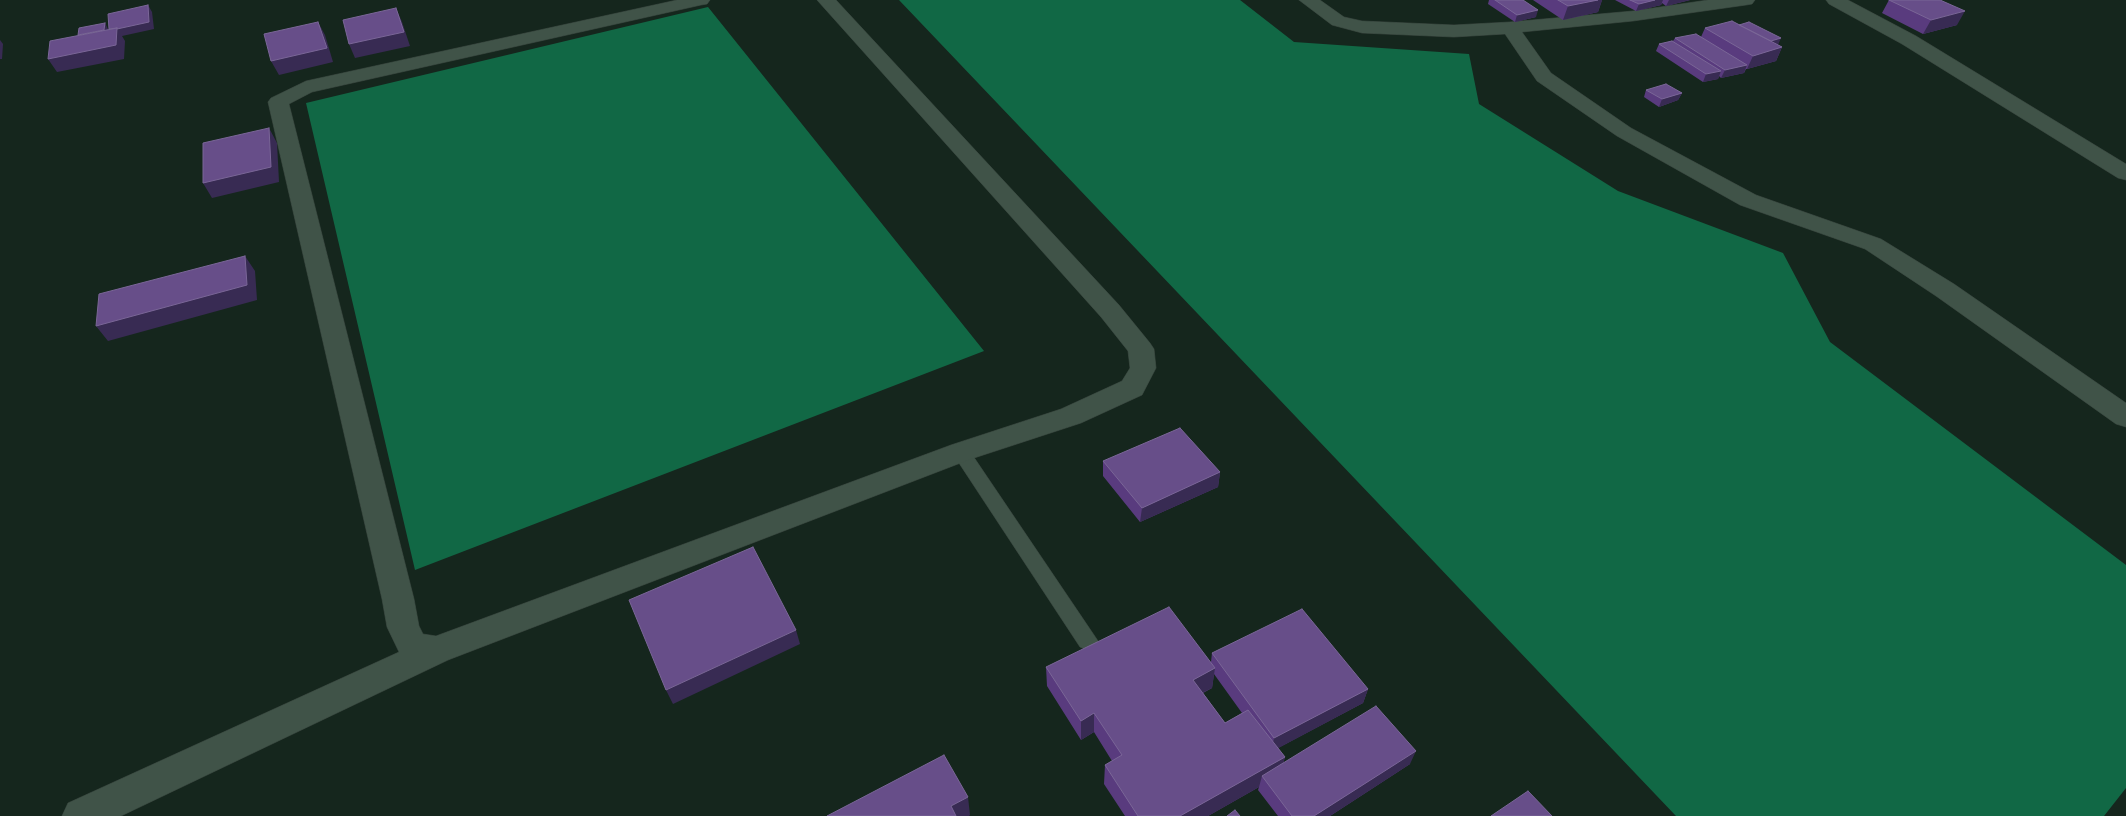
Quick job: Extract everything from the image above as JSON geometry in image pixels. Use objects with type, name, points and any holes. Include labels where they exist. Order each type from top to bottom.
[{"type":"street","points":[[436,650],[413,646],[403,627],[398,599],[278,102],[306,87],[701,0]]},
{"type":"street","points":[[81,816],[436,650],[961,452],[1071,416],[1132,388],[1143,368],[1141,349],[1110,311],[826,0]]},
{"type":"street","points":[[1308,0],[1338,21],[1362,28],[1454,30],[1510,28],[1633,16],[1746,0]]},
{"type":"street","points":[[1835,0],[1909,40],[2126,173]]},
{"type":"street","points":[[1510,28],[1544,77],[1624,132],[1748,200],[1873,244],[1945,290],[2126,416]]},
{"type":"lane","points":[[961,452],[1086,641]]},
{"type":"shaded area","points":[[899,0],[1240,0],[1294,42],[1469,54],[1479,104],[1618,191],[1783,253],[1830,342],[2126,565],[2126,788],[2104,816],[1676,816]]},
{"type":"shaded area","points":[[708,7],[984,351],[415,570],[306,103]]},
{"type":"building","points":[[1495,0],[1523,0],[1538,10],[1517,15]]},
{"type":"building","points":[[1558,0],[1598,0],[1568,6]]},
{"type":"building","points":[[1630,0],[1655,0],[1639,4]]},
{"type":"building","points":[[1889,0],[1940,0],[1965,11],[1931,20]]},
{"type":"building","points":[[148,5],[149,22],[109,29],[108,14]]},
{"type":"building","points":[[396,8],[404,32],[349,44],[343,20]]},
{"type":"building","points":[[1732,21],[1782,47],[1753,56],[1705,28]]},
{"type":"building","points":[[318,22],[327,48],[271,61],[264,34]]},
{"type":"building","points":[[1749,22],[1781,38],[1771,41],[1739,25]]},
{"type":"building","points":[[105,23],[104,30],[78,35],[79,28]]},
{"type":"building","points":[[117,28],[116,45],[48,59],[50,41]]},
{"type":"building","points":[[1696,34],[1747,65],[1725,70],[1675,38]]},
{"type":"building","points":[[1672,41],[1721,71],[1706,74],[1659,44]]},
{"type":"building","points":[[1666,84],[1682,93],[1662,99],[1646,90]]},
{"type":"building","points":[[269,128],[271,167],[203,183],[203,143]]},
{"type":"building","points":[[245,256],[247,285],[96,326],[99,294]]},
{"type":"building","points":[[1180,428],[1220,472],[1142,508],[1103,461]]},
{"type":"building","points":[[753,547],[796,630],[666,690],[629,600]]},
{"type":"building","points":[[1169,607],[1215,668],[1193,680],[1225,723],[1248,710],[1285,757],[1180,816],[1138,816],[1105,765],[1122,755],[1094,713],[1081,721],[1046,667]]},
{"type":"building","points":[[1302,609],[1368,689],[1274,738],[1212,653]]},
{"type":"building","points":[[1376,706],[1416,751],[1314,816],[1292,816],[1262,776]]},
{"type":"building","points":[[944,755],[968,797],[951,806],[956,816],[827,816]]},
{"type":"building","points":[[1528,791],[1552,816],[1491,816]]},
{"type":"building","points":[[1235,810],[1240,816],[1227,816]]}]
